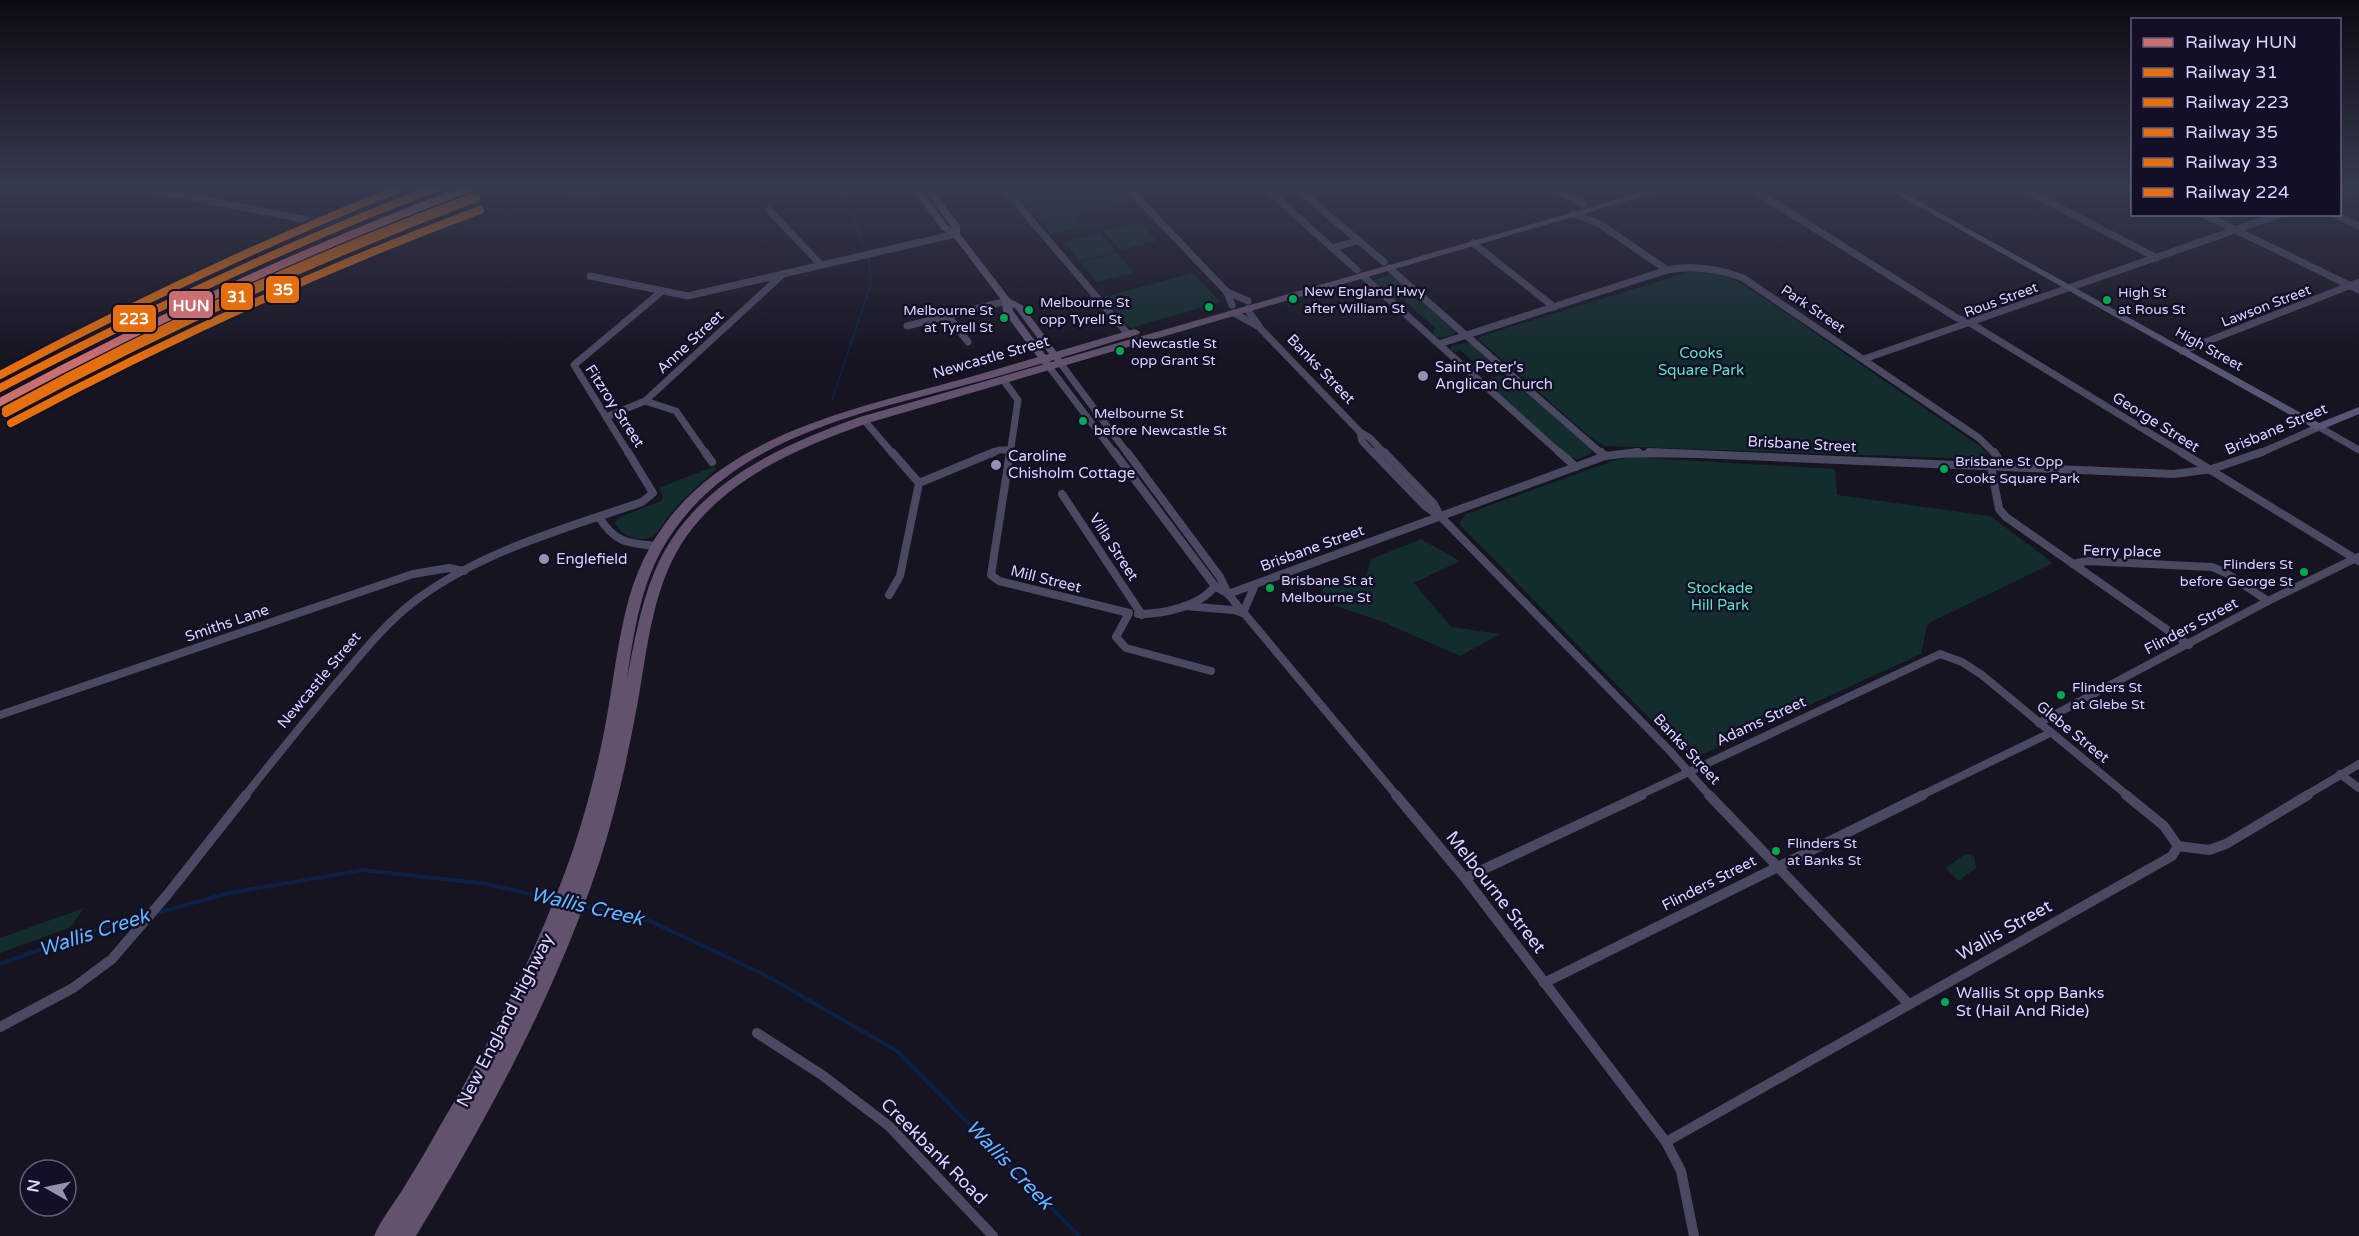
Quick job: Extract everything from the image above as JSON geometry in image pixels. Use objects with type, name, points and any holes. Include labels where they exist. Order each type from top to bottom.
[{"type":"highway","name":"Newcastle Street","points":[[656,546],[697,495],[733,467],[768,446],[862,416],[1452,245]]},
{"type":"highway","name":"Newcastle Street","points":[[1386,265],[1466,245]]},
{"type":"highway","name":"Newcastle Street","points":[[673,548],[699,512],[726,487],[751,469],[862,416],[1004,381],[1128,334],[1233,309]]},
{"type":"highway","points":[[656,546],[673,548]]},
{"type":"highway","name":"New England Highway","points":[[584,859],[611,731],[633,601],[656,546]]},
{"type":"highway","name":"New England Highway","points":[[405,1236],[481,1108],[530,1011],[584,859],[623,738],[646,621],[661,571],[673,548]]},
{"type":"highway","name":"New England Highway","points":[[384,1236],[448,1132],[557,934]]},
{"type":"main road","name":"Melbourne Street","points":[[964,245],[1007,301],[1008,311],[1052,362]]},
{"type":"main road","name":"High Street","points":[[1992,245],[2319,427]]},
{"type":"main road","name":"Brisbane Street","points":[[2319,427],[2359,410]]},
{"type":"street","points":[[802,245],[821,265]]},
{"type":"street","points":[[590,276],[688,296],[909,245]]},
{"type":"street","points":[[1052,245],[1128,334]]},
{"type":"street","points":[[1182,245],[1227,292],[1247,305]]},
{"type":"street","points":[[1328,245],[1576,467]]},
{"type":"street","points":[[1332,248],[1344,245]]},
{"type":"street","points":[[1361,245],[1605,456]]},
{"type":"street","points":[[1475,245],[1554,307]]},
{"type":"street","points":[[1630,245],[1667,270]]},
{"type":"street","name":"George Street","points":[[1840,245],[1947,312],[2358,559]]},
{"type":"street","points":[[2131,245],[2157,258]]},
{"type":"street","name":"Rous Street","points":[[1864,359],[2196,245]]},
{"type":"street","points":[[2264,245],[2359,290]]},
{"type":"street","name":"Park Street","points":[[1439,344],[1667,270],[1703,266],[1743,278],[1979,438],[1995,453],[2004,467]]},
{"type":"street","name":"Anne Street","points":[[606,417],[645,401],[784,274]]},
{"type":"street","name":"Lawson Street","points":[[2182,351],[2359,282]]},
{"type":"street","name":"Fitzroy Street","points":[[649,497],[653,491],[573,365],[661,292]]},
{"type":"street","points":[[1227,292],[1233,309]]},
{"type":"street","points":[[907,326],[1007,301]]},
{"type":"street","name":"Banks Street","points":[[1247,305],[1259,327]]},
{"type":"street","name":"Banks Street","points":[[1233,309],[1259,327],[1360,432],[1362,441],[1425,506],[1441,517],[1670,751],[1687,772],[1908,1003]]},
{"type":"street","points":[[948,316],[968,342]]},
{"type":"street","name":"Melbourne Street","points":[[1052,362],[1215,586],[1228,594]]},
{"type":"street","name":"Melbourne Street","points":[[1052,362],[1220,577],[1228,594],[1243,613],[1465,878],[1666,1142],[1681,1171],[1694,1236]]},
{"type":"street","name":"Mill Street","points":[[1004,381],[1018,400],[991,575],[999,582],[1129,614]]},
{"type":"street","points":[[645,401],[676,411],[712,462]]},
{"type":"street","points":[[862,416],[919,483]]},
{"type":"street","name":"Brisbane Street","points":[[1228,594],[1605,456],[1621,453],[1651,452],[2162,474],[2210,470],[2236,463],[2319,427]]},
{"type":"street","name":"High Street","points":[[2319,427],[2359,450]]},
{"type":"street","points":[[919,483],[999,450],[1011,450]]},
{"type":"street","points":[[1991,467],[1999,509],[2006,518],[2189,645]]},
{"type":"street","points":[[889,595],[900,576],[919,483]]},
{"type":"street","name":"Villa Street","points":[[1062,494],[1142,615]]},
{"type":"street","name":"Newcastle Street","points":[[0,1027],[61,996],[96,974],[126,944],[306,719],[393,619],[417,600],[464,571],[649,497]]},
{"type":"street","points":[[599,517],[613,537],[626,542],[656,546]]},
{"type":"street","name":"Flinders Street","points":[[2039,723],[2268,601],[2358,559]]},
{"type":"street","name":"Ferry place","points":[[2073,564],[2087,561],[2212,567],[2226,573],[2268,601]]},
{"type":"street","name":"Smiths Lane","points":[[0,715],[413,574],[449,568],[464,571]]},
{"type":"street","name":"Brisbane Street","points":[[1243,613],[1255,585]]},
{"type":"street","points":[[1211,671],[1126,648],[1116,637],[1129,614],[1155,615],[1184,606],[1208,596],[1215,586]]},
{"type":"street","points":[[1184,606],[1234,610],[1243,613]]},
{"type":"street","name":"Adams Street","points":[[1465,878],[1940,654]]},
{"type":"street","name":"Glebe Street","points":[[1940,654],[1952,656],[1966,664],[2164,826],[2178,846]]},
{"type":"street","name":"Flinders Street","points":[[1544,983],[2050,733]]},
{"type":"street","points":[[2178,846],[2210,850],[2226,844],[2359,764]]},
{"type":"street","points":[[2340,774],[2359,788]]},
{"type":"street","name":"Wallis Street","points":[[1666,1142],[1908,1003],[2172,856],[2178,846]]},
{"type":"street","name":"Creekbank Road","points":[[757,1033],[822,1075],[888,1126],[993,1236]]},
{"type":"green space","points":[[1066,245],[1110,245],[1116,252],[1079,261]]},
{"type":"green space","points":[[1116,245],[1141,245],[1120,250]]},
{"type":"green space","points":[[1117,253],[1134,273],[1097,282],[1080,262]]},
{"type":"green space","name":"Cooks Square Park","points":[[1710,270],[1739,282],[1770,302],[1981,447],[1986,453],[1984,457],[1980,459],[1605,446],[1590,437],[1478,339],[1481,336],[1692,271]]},
{"type":"green space","points":[[1193,273],[1220,302],[1130,328],[1104,297]]},
{"type":"green space","points":[[1392,274],[1455,330],[1455,334],[1444,337],[1436,336],[1433,334],[1435,328],[1402,298],[1395,300],[1373,280]]},
{"type":"green space","points":[[1470,343],[1495,366],[1495,369],[1477,373],[1472,369],[1474,362],[1459,349],[1457,353],[1451,350],[1451,346]]},
{"type":"green space","points":[[1500,375],[1508,377],[1591,449],[1592,453],[1578,459],[1570,457],[1487,383],[1488,379]]},
{"type":"green space","name":"Stockade Hill Park","points":[[1631,457],[1835,469],[1837,495],[1990,516],[2053,563],[1933,621],[1927,626],[1921,654],[1703,754],[1696,754],[1677,746],[1461,526],[1460,522],[1466,514],[1615,460]]},
{"type":"green space","points":[[715,466],[716,469],[675,508],[653,536],[636,539],[617,527],[615,522],[620,517],[661,501],[663,497],[659,488]]},
{"type":"green space","points":[[1421,539],[1460,561],[1414,583],[1451,627],[1500,634],[1460,656],[1383,622],[1322,601],[1323,583],[1363,586],[1371,559]]},
{"type":"green space","points":[[1965,854],[1974,856],[1976,868],[1958,881],[1946,868]]},
{"type":"green space","points":[[84,908],[71,927],[0,953],[0,938]]},
{"type":"waterway","points":[[863,245],[865,251]]},
{"type":"waterway","points":[[832,400],[871,284],[869,258]]},
{"type":"waterway","name":"Wallis Creek","points":[[156,913],[229,893],[364,870],[487,884],[556,900]]},
{"type":"waterway","name":"Wallis Creek","points":[[580,905],[650,921],[765,975],[897,1051],[1079,1236]]},
{"type":"waterway","name":"Wallis Creek","points":[[0,964],[85,933],[144,916]]},
{"type":"railway","points":[[0,409],[177,317],[336,245]]},
{"type":"rail line","name":"33","points":[[0,375],[99,323],[264,245]]},
{"type":"rail line","name":"223","points":[[0,388],[107,332],[294,245]]},
{"type":"rail line","name":"HUN","points":[[0,402],[174,313],[325,245]]},
{"type":"rail line","name":"224","points":[[6,410],[176,322],[349,245]]},
{"type":"rail line","name":"31","points":[[6,413],[63,382],[237,296],[356,245]]},
{"type":"rail line","name":"35","points":[[11,423],[183,335],[300,281],[388,245]]},
{"type":"place","name":"New England Hwy after William St","points":[[1293,299]]},
{"type":"place","name":"High St at Rous St","points":[[2107,300]]},
{"type":"place","name":"Melbourne St opp Tyrell St","points":[[1029,310]]},
{"type":"place","name":"Melbourne St at Tyrell St","points":[[1004,318]]},
{"type":"place","name":"Newcastle St opp Grant St","points":[[1120,351]]},
{"type":"place","name":"Saint Peter's Anglican Church","points":[[1423,376]]},
{"type":"place","name":"Melbourne St before Newcastle St","points":[[1083,421]]},
{"type":"place","name":"Caroline Chisholm Cottage","points":[[996,465]]},
{"type":"place","name":"Brisbane St Opp Cooks Square Park","points":[[1944,469]]},
{"type":"place","name":"Englefield","points":[[544,559]]},
{"type":"place","name":"Flinders St before George St","points":[[2304,572]]},
{"type":"place","name":"Brisbane St at Melbourne St","points":[[1270,588]]},
{"type":"place","name":"Flinders St at Glebe St","points":[[2061,695]]},
{"type":"place","name":"Flinders St at Banks St","points":[[1776,851]]},
{"type":"place","name":"Wallis St opp Banks St (Hail And Ride)","points":[[1945,1002]]}]
